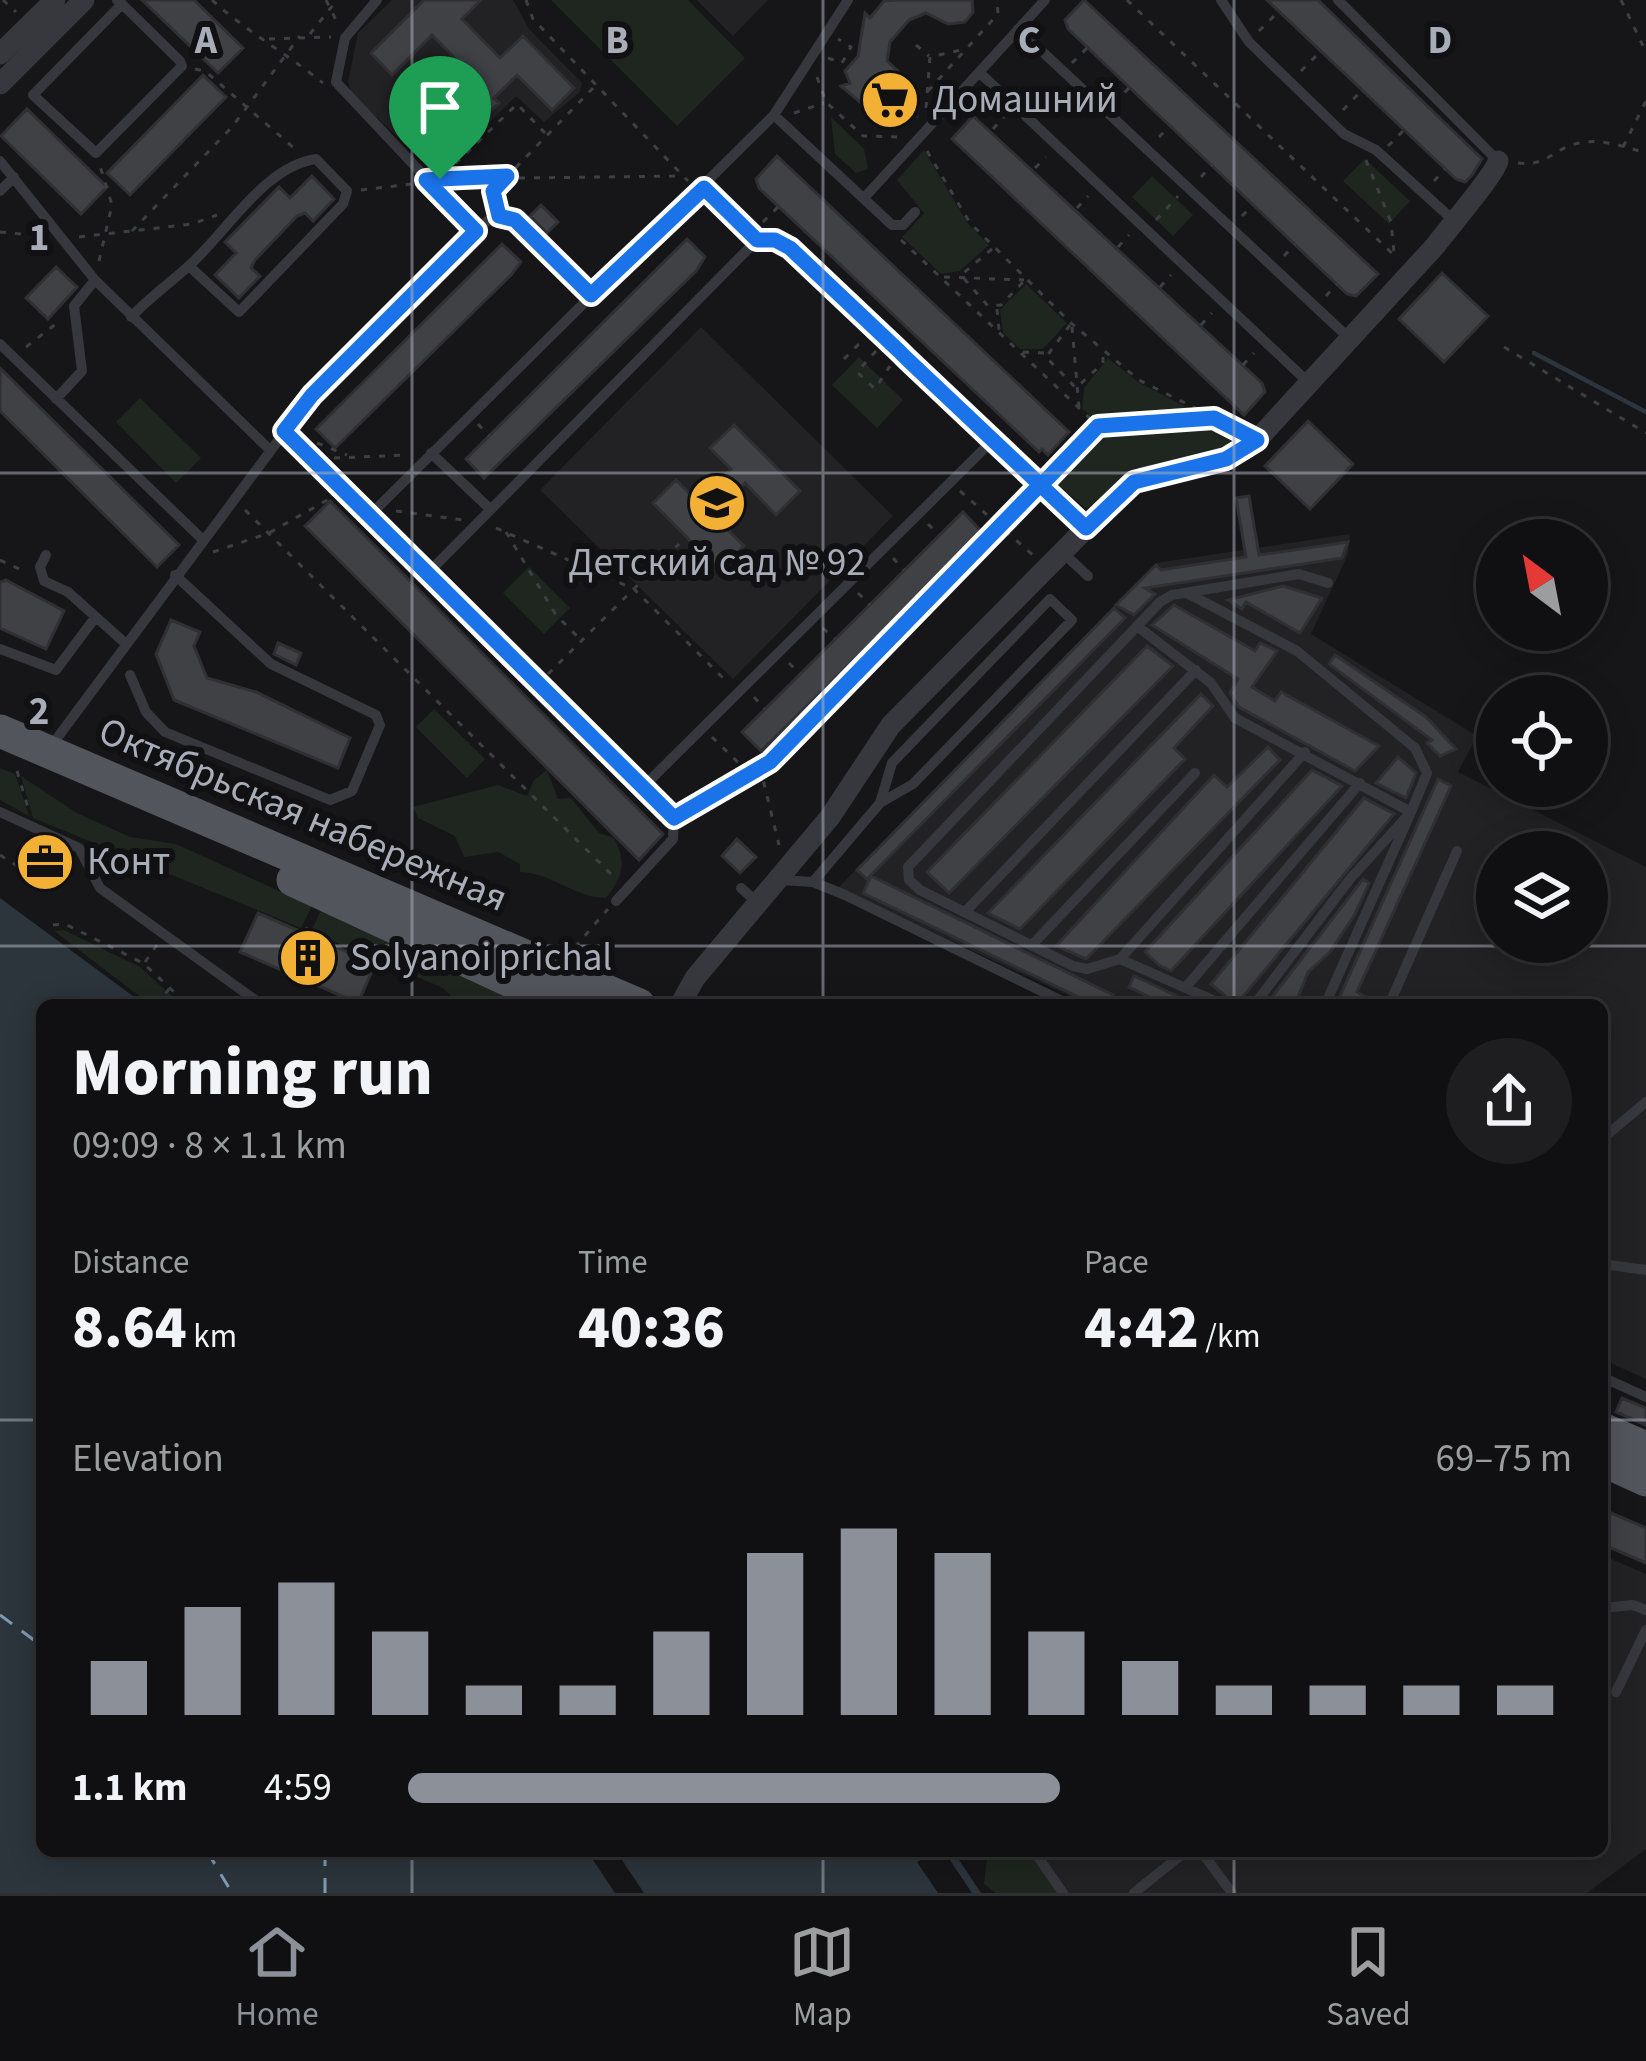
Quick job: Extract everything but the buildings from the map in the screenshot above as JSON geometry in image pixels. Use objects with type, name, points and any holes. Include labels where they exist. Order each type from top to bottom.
[{"type":"main road","name":"Октябрьская набережная","points":[[0,731],[625,999]]},
{"type":"main road","name":"Октябрьская набережная","points":[[8,761],[548,999]]},
{"type":"main road","points":[[1608,1432],[1646,1448]]},
{"type":"main road","points":[[1608,1463],[1646,1480]]},
{"type":"street","points":[[0,55],[55,0]]},
{"type":"street","points":[[0,84],[85,0]]},
{"type":"street","points":[[684,999],[749,896],[830,817],[891,725],[1134,482],[1226,459],[1257,440],[1436,245],[1452,219],[1496,172],[1498,161]]},
{"type":"lane","points":[[377,0],[345,38],[336,82],[340,93],[476,231]]},
{"type":"lane","points":[[373,512],[776,116],[848,0]]},
{"type":"lane","points":[[863,198],[1045,0]]},
{"type":"lane","points":[[1221,0],[1250,42],[1332,122],[1380,154],[1452,219]]},
{"type":"lane","points":[[1338,0],[1498,161]]},
{"type":"lane","points":[[120,2],[182,66],[96,153],[33,95],[120,2]]},
{"type":"lane","points":[[1018,29],[1350,339]]},
{"type":"lane","points":[[980,73],[1310,383]]},
{"type":"lane","points":[[776,116],[898,227],[916,212]]},
{"type":"lane","points":[[130,317],[189,266],[275,177],[301,161],[316,160],[347,191],[343,204],[239,312],[189,266]]},
{"type":"lane","points":[[0,161],[95,280],[270,450]]},
{"type":"lane","points":[[0,191],[14,177]]},
{"type":"lane","points":[[700,189],[754,237],[790,248],[1086,528]]},
{"type":"lane","points":[[48,752],[312,395],[476,231],[499,216],[515,220],[591,295]]},
{"type":"lane","points":[[428,573],[754,237]]},
{"type":"lane","points":[[56,399],[86,361],[74,316],[80,297],[95,280]]},
{"type":"lane","points":[[0,344],[202,540]]},
{"type":"lane","points":[[284,431],[373,512],[674,818],[673,839],[616,901]]},
{"type":"lane","points":[[643,787],[993,440]]},
{"type":"lane","points":[[430,453],[490,509]]},
{"type":"lane","points":[[46,555],[40,574],[68,592],[125,643]]},
{"type":"lane","points":[[1055,559],[1088,576]]},
{"type":"lane","points":[[1305,752],[1120,959],[1087,969],[920,890],[909,880],[908,867],[1160,602],[1299,574],[1328,583]]},
{"type":"lane","points":[[130,675],[146,712],[164,732],[330,800],[342,800],[352,791],[380,725],[376,715],[271,664],[175,575]]},
{"type":"lane","points":[[1187,593],[1297,651],[1415,748],[1427,772],[1328,999]]},
{"type":"lane","points":[[813,882],[880,802],[914,784],[1072,620],[1050,598],[892,763],[880,802]]},
{"type":"lane","points":[[0,649],[56,670],[94,620]]},
{"type":"lane","points":[[1137,626],[1196,670],[1235,718],[1411,812]]},
{"type":"lane","points":[[965,912],[1196,670]]},
{"type":"lane","points":[[1032,945],[1195,773]]},
{"type":"lane","points":[[1186,987],[1360,783]]},
{"type":"lane","points":[[0,812],[79,848],[100,888],[254,999]]},
{"type":"lane","points":[[1258,999],[1350,879],[1411,812]]},
{"type":"lane","points":[[1392,999],[1457,851]]},
{"type":"lane","points":[[779,869],[1057,999]]},
{"type":"lane","points":[[1120,959],[1211,999]]},
{"type":"lane","points":[[1608,1134],[1646,1102]]},
{"type":"lane","points":[[1608,1265],[1646,1270]]},
{"type":"lane","points":[[1608,1383],[1646,1397]]},
{"type":"lane","points":[[1608,1607],[1633,1605],[1646,1610]]},
{"type":"lane","points":[[1616,1692],[1646,1630]]},
{"type":"lane","points":[[1038,1857],[1063,1893]]},
{"type":"lane","points":[[1134,1893],[1179,1857]]},
{"type":"lane","points":[[1205,1857],[1232,1893]]},
{"type":"path","points":[[3,0],[21,18]]},
{"type":"path","points":[[212,0],[245,31],[290,55],[340,93]]},
{"type":"path","points":[[326,0],[345,38]]},
{"type":"path","points":[[308,36],[337,0]]},
{"type":"path","points":[[526,0],[533,19],[700,189]]},
{"type":"path","points":[[928,92],[998,14],[997,0]]},
{"type":"path","points":[[1127,0],[1403,264]]},
{"type":"path","points":[[1621,0],[1646,52]]},
{"type":"path","points":[[1250,42],[1279,11]]},
{"type":"path","points":[[132,231],[290,55],[300,36]]},
{"type":"path","points":[[265,39],[345,38]]},
{"type":"path","points":[[826,57],[842,63],[850,53],[851,47],[838,38]]},
{"type":"path","points":[[916,45],[930,57]]},
{"type":"path","points":[[1064,72],[1088,47]]},
{"type":"path","points":[[930,57],[967,49]]},
{"type":"path","points":[[1291,82],[1321,51]]},
{"type":"path","points":[[900,136],[926,108],[930,57]]},
{"type":"path","points":[[182,66],[205,71],[294,148],[301,161]]},
{"type":"path","points":[[804,69],[821,80],[826,102],[863,136],[900,136],[916,142],[993,250],[1139,380],[1257,440]]},
{"type":"path","points":[[499,216],[493,191],[596,85]]},
{"type":"path","points":[[1106,111],[1130,87]]},
{"type":"path","points":[[1332,122],[1362,90]]},
{"type":"path","points":[[1623,147],[1646,101]]},
{"type":"path","points":[[776,116],[826,102]]},
{"type":"path","points":[[547,134],[517,104],[440,179],[683,176]]},
{"type":"path","points":[[993,129],[1015,106]]},
{"type":"path","points":[[906,107],[918,118]]},
{"type":"path","points":[[1148,150],[1170,126]]},
{"type":"path","points":[[1380,154],[1404,130]]},
{"type":"path","points":[[1498,161],[1539,166],[1577,143],[1646,153]]},
{"type":"path","points":[[1035,168],[1057,145]]},
{"type":"path","points":[[95,280],[112,205],[96,153]]},
{"type":"path","points":[[1366,160],[1390,222],[1394,255]]},
{"type":"path","points":[[1118,247],[1212,165]]},
{"type":"path","points":[[93,174],[100,166]]},
{"type":"path","points":[[1423,193],[1445,169]]},
{"type":"path","points":[[347,191],[426,180]]},
{"type":"path","points":[[1077,208],[1099,184]]},
{"type":"path","points":[[1231,228],[1253,205]]},
{"type":"path","points":[[754,237],[778,206]]},
{"type":"path","points":[[105,234],[216,215],[233,220]]},
{"type":"path","points":[[898,227],[900,239],[1098,426]]},
{"type":"path","points":[[1274,267],[1295,244]]},
{"type":"path","points":[[961,275],[986,249],[993,250]]},
{"type":"path","points":[[1160,287],[1182,263]]},
{"type":"path","points":[[961,275],[988,306],[997,308]]},
{"type":"path","points":[[940,277],[1025,280]]},
{"type":"path","points":[[997,308],[1025,280]]},
{"type":"path","points":[[1315,306],[1337,284]]},
{"type":"path","points":[[1201,325],[1223,302]]},
{"type":"path","points":[[997,308],[1000,333]]},
{"type":"path","points":[[14,358],[41,330],[74,316]]},
{"type":"path","points":[[1019,352],[1046,352],[1071,323]]},
{"type":"path","points":[[1071,323],[1079,409]]},
{"type":"path","points":[[1243,365],[1265,341]]},
{"type":"path","points":[[844,359],[858,344]]},
{"type":"path","points":[[1504,347],[1646,434]]},
{"type":"path","points":[[1079,388],[1103,363],[1103,350]]},
{"type":"path","points":[[1046,352],[1048,362],[1079,388]]},
{"type":"path","points":[[871,356],[857,371],[875,388],[890,367]]},
{"type":"path","points":[[674,818],[760,767],[1098,426],[1214,418]]},
{"type":"path","points":[[314,462],[348,455],[430,453]]},
{"type":"path","points":[[950,482],[999,530],[1055,559]]},
{"type":"path","points":[[236,500],[626,890]]},
{"type":"path","points":[[206,555],[269,533],[334,500]]},
{"type":"path","points":[[373,512],[478,522],[634,589],[738,693]]},
{"type":"path","points":[[505,530],[556,615],[582,641]]},
{"type":"path","points":[[539,683],[679,544]]},
{"type":"path","points":[[0,560],[40,574]]},
{"type":"path","points":[[703,728],[749,774]]},
{"type":"path","points":[[8,761],[26,801]]},
{"type":"path","points":[[760,767],[779,869]]},
{"type":"path","points":[[0,855],[30,874]]},
{"type":"path","points":[[574,949],[616,901]]},
{"type":"path","points":[[305,934],[317,905]]},
{"type":"path","points":[[53,925],[65,924],[143,963],[182,999]]},
{"type":"path","points":[[143,963],[165,935]]},
{"type":"path","points":[[161,999],[171,987]]},
{"type":"shaded area","points":[[392,0],[513,0],[529,29],[582,83],[580,92],[544,122],[516,96],[441,171],[433,170],[352,94],[348,82],[358,33]]},
{"type":"shaded area","points":[[551,0],[688,0],[745,58],[677,126]]},
{"type":"shaded area","points":[[697,0],[768,0],[733,36]]},
{"type":"shaded area","points":[[831,117],[864,149],[868,169],[856,173],[835,154]]},
{"type":"shaded area","points":[[924,150],[968,224],[989,245],[960,271],[941,274],[902,237],[924,213],[897,180]]},
{"type":"shaded area","points":[[1365,159],[1410,201],[1389,224],[1343,181]]},
{"type":"shaded area","points":[[1152,176],[1193,215],[1173,236],[1132,197]]},
{"type":"shaded area","points":[[1026,284],[1067,323],[1043,349],[1020,349],[1003,333],[1000,310]]},
{"type":"shaded area","name":"Детский сад № 92","points":[[701,327],[893,516],[733,679],[540,490]]},
{"type":"shaded area","points":[[859,357],[903,400],[877,428],[832,385]]},
{"type":"shaded area","points":[[1108,358],[1138,382],[1202,415],[1099,424],[1082,408],[1084,388]]},
{"type":"shaded area","points":[[140,398],[201,458],[176,483],[116,422]]},
{"type":"shaded area","points":[[1159,421],[1215,421],[1244,435],[1223,449],[1136,469],[1087,509],[1051,479],[1096,432]]},
{"type":"shaded area","points":[[1350,534],[1348,554],[1311,634],[1476,735],[1458,772],[1476,781],[1476,807],[1527,807],[1575,831],[1476,831],[1476,963],[1608,963],[1608,848],[1646,867],[1646,1379],[1608,1362],[1608,999],[1076,999],[838,888],[1156,563]]},
{"type":"shaded area","points":[[529,567],[570,608],[544,634],[503,593]]},
{"type":"shaded area","points":[[434,709],[485,759],[467,778],[416,727]]},
{"type":"shaded area","points":[[0,768],[15,774],[29,816],[0,800]]},
{"type":"shaded area","points":[[547,770],[558,799],[571,798],[599,833],[614,838],[621,869],[606,898],[520,872],[520,864],[498,852],[464,857],[455,836],[418,818],[413,807],[498,785],[527,796],[534,780]]},
{"type":"shaded area","points":[[21,776],[77,813],[130,837],[176,844],[312,906],[301,928],[33,818]]},
{"type":"shaded area","points":[[0,898],[137,999],[36,999],[36,1857],[957,1857],[981,1893],[0,1893]]},
{"type":"shaded area","points":[[321,910],[510,999],[454,999],[443,988],[311,932]]},
{"type":"shaded area","points":[[64,930],[140,967],[175,999],[143,999],[54,931]]},
{"type":"shaded area","points":[[1608,1558],[1646,1574],[1646,1849],[1587,1893],[1063,1893],[1038,1857],[1608,1857]]},
{"type":"shaded area","points":[[987,1857],[1038,1857],[1063,1893],[996,1893],[984,1884]]},
{"type":"pier","points":[[591,1857],[620,1857],[644,1893],[615,1893]]},
{"type":"pier","points":[[924,1857],[948,1857],[972,1893],[938,1893],[917,1862]]},
{"type":"waterway","points":[[1534,353],[1646,412]]},
{"type":"ferry route","points":[[0,1615],[36,1642]]},
{"type":"ferry route","points":[[211,1857],[232,1893]]},
{"type":"ferry route","points":[[325,1857],[325,1893]]},
{"type":"place","name":"Домашний","points":[[890,100]]},
{"type":"place","name":"Детский сад № 92","points":[[717,503]]},
{"type":"place","name":"Конт","points":[[45,862]]},
{"type":"place","name":"Solyanoi prichal","points":[[308,958]]},
{"type":"route","points":[[440,179],[426,180],[476,231],[312,395],[284,431],[674,818],[770,762],[964,567],[1035,490],[1040,485],[1049,477],[1098,426],[1158,418],[1214,418],[1257,440],[1226,459],[1134,482],[1086,528],[1040,485],[790,248],[775,240],[757,240],[704,188],[696,190],[591,295],[515,220],[499,216],[493,191],[507,176],[440,179]]}]
